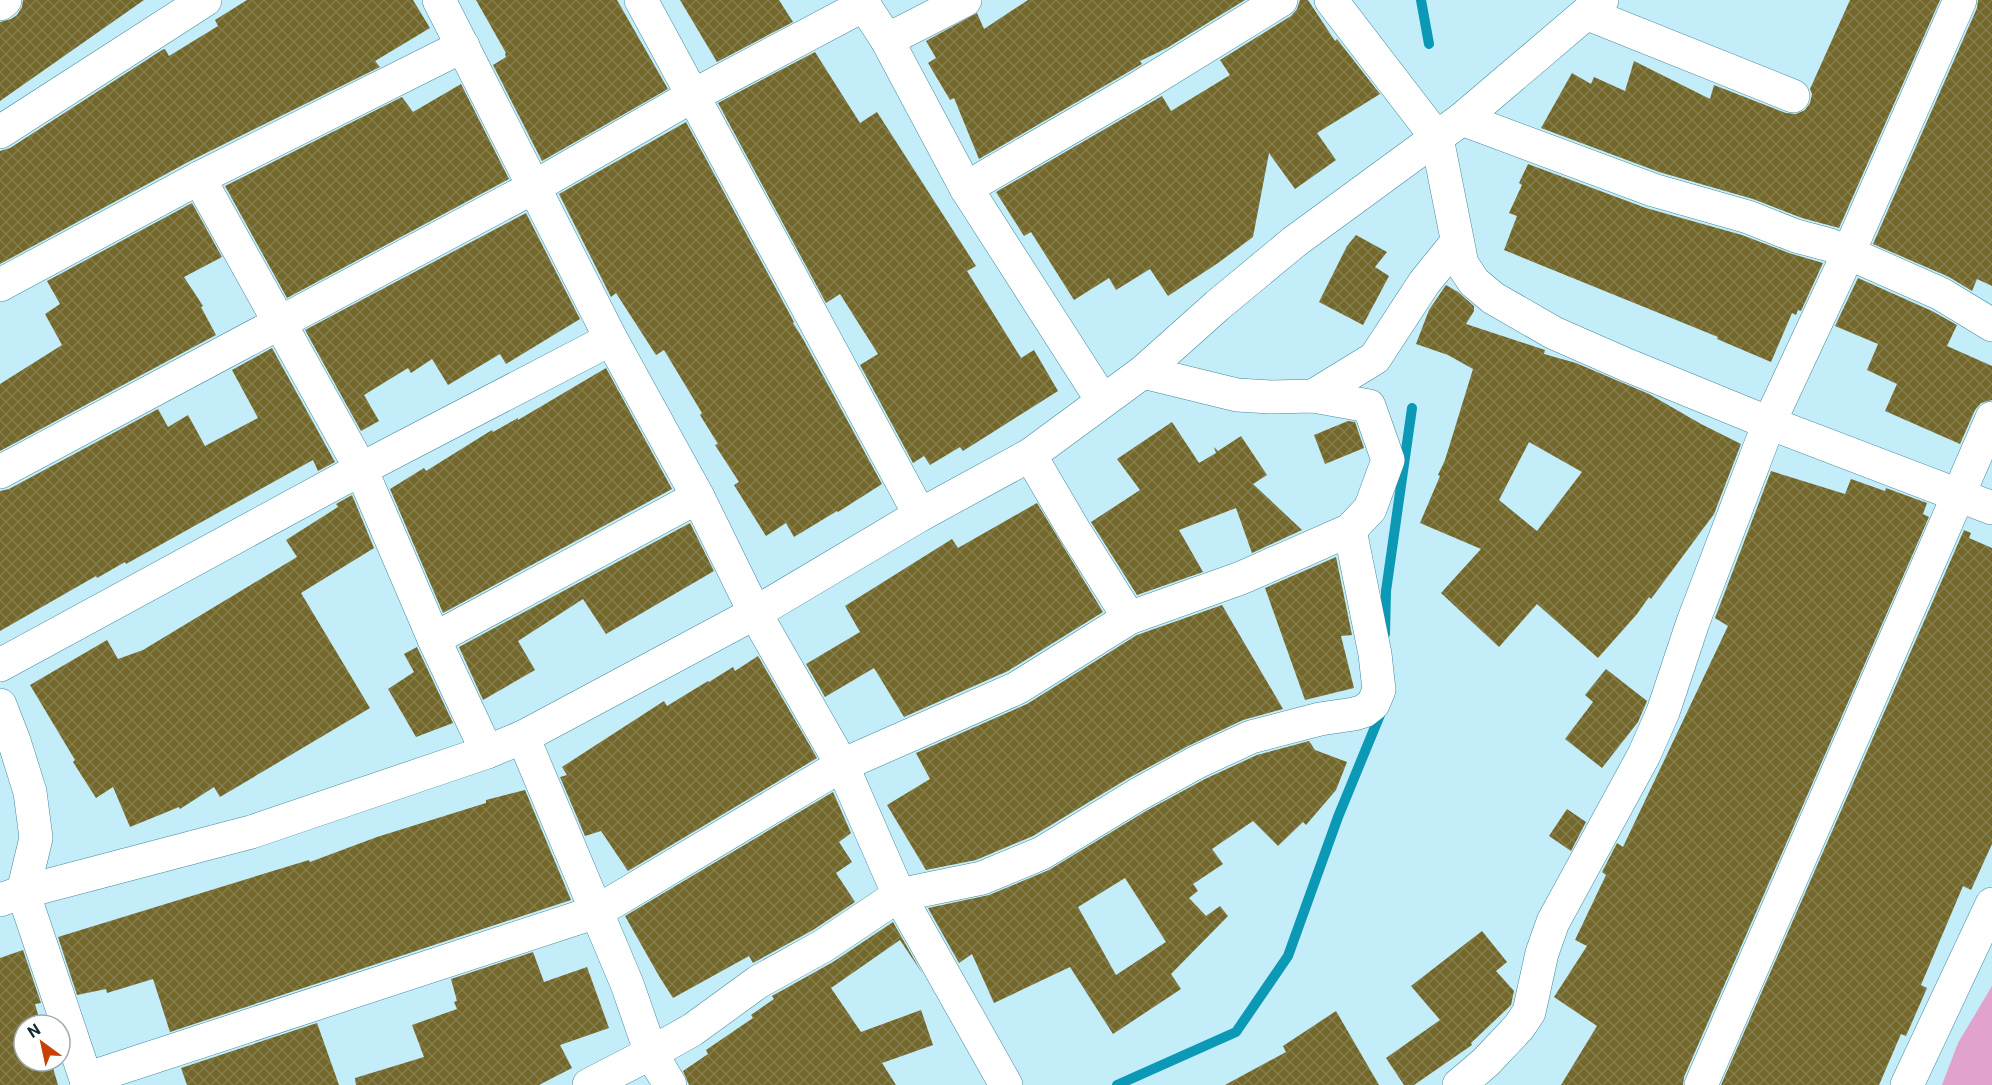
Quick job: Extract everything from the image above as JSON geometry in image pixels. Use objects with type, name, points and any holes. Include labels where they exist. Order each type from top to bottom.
[{"type":"street","points":[[0,4],[5,0]]},
{"type":"street","points":[[0,132],[205,0]]},
{"type":"street","points":[[439,0],[611,339],[698,497],[755,613],[842,765],[899,895],[1006,1085]]},
{"type":"street","points":[[641,0],[920,515]]},
{"type":"street","points":[[887,39],[965,0]]},
{"type":"street","points":[[966,188],[1135,90],[1281,0]]},
{"type":"street","points":[[1331,0],[1437,138],[1462,264],[1474,282],[1493,298],[1554,333],[1627,365],[1769,423],[1992,508]]},
{"type":"street","points":[[1459,1085],[1463,1084],[1486,1062],[1519,1027],[1529,1012],[1542,953],[1552,922],[1644,755],[1663,712],[1693,622],[1769,423],[1848,254],[1960,0]]},
{"type":"street","points":[[0,472],[534,186],[862,3],[887,39],[966,188],[1102,400]]},
{"type":"street","points":[[11,896],[251,832],[487,752],[523,737],[755,613],[920,515],[1030,455],[1143,372],[1218,304],[1294,242],[1462,119],[1595,7],[1793,96]]},
{"type":"street","points":[[0,285],[199,178],[463,46]]},
{"type":"street","points":[[1462,119],[1653,190],[1830,245],[1941,294],[1992,325]]},
{"type":"street","points":[[199,178],[361,469],[434,639],[487,752]]},
{"type":"street","points":[[1313,396],[1375,358],[1424,283],[1457,242]]},
{"type":"street","points":[[0,665],[361,469],[611,339]]},
{"type":"street","points":[[0,705],[30,792],[36,838],[11,896],[87,1082],[596,912],[842,765],[1017,688],[1130,618],[1241,578],[1350,530],[1370,509],[1388,459],[1369,406],[1313,396],[1237,395],[1143,372]]},
{"type":"street","points":[[1701,1085],[1992,418]]},
{"type":"street","points":[[1030,455],[1130,618]]},
{"type":"street","points":[[434,639],[698,497]]},
{"type":"street","points":[[589,1085],[692,1029],[758,982],[823,946],[899,895],[982,879],[1042,853],[1177,773],[1251,737],[1320,719],[1354,714],[1373,704],[1379,690],[1375,654],[1350,530]]},
{"type":"street","points":[[523,737],[627,984],[651,1053],[670,1085]]},
{"type":"street","points":[[1907,1085],[1992,904]]},
{"type":"shaded area","points":[[1992,986],[1992,1085],[1942,1085],[1958,1043]]},
{"type":"building","points":[[23,0],[144,0],[0,101],[0,22],[17,15]]},
{"type":"building","points":[[247,0],[413,0],[430,28],[375,61],[380,67],[190,161],[0,264],[0,151],[10,148],[162,50],[165,49],[169,56],[218,26],[215,20]]},
{"type":"building","points":[[476,0],[617,0],[668,89],[542,161],[493,65],[506,57],[506,53]]},
{"type":"building","points":[[680,0],[779,0],[793,22],[717,62]]},
{"type":"building","points":[[1028,0],[1245,0],[1167,48],[1140,61],[1142,64],[979,159],[954,98],[950,100],[928,63],[936,58],[926,41],[977,13],[984,29]]},
{"type":"building","points":[[1300,0],[1308,0],[1335,41],[1337,39],[1380,94],[1317,133],[1336,160],[1295,189],[1269,153],[1253,237],[1168,296],[1150,269],[1116,290],[1109,278],[1074,300],[1031,232],[1024,236],[996,192],[1162,96],[1171,111],[1230,75],[1220,60],[1291,16]]},
{"type":"building","points":[[1850,0],[1940,0],[1839,228],[1802,218],[1753,199],[1659,172],[1541,128],[1572,73],[1591,84],[1594,77],[1625,91],[1634,61],[1710,99],[1714,85],[1786,113],[1796,114],[1805,110],[1810,103],[1812,94],[1810,89]]},
{"type":"building","points":[[1978,0],[1992,0],[1992,286],[1977,279],[1972,291],[1949,277],[1873,244],[1977,8]]},
{"type":"building","points":[[815,52],[860,123],[877,112],[976,266],[967,271],[1021,358],[1034,350],[1058,391],[963,451],[960,447],[930,465],[924,456],[913,463],[860,365],[878,354],[840,294],[826,303],[718,103]]},
{"type":"building","points":[[461,84],[509,179],[287,298],[225,186],[402,97],[413,112]]},
{"type":"building","points":[[686,122],[882,484],[794,537],[786,523],[766,536],[734,485],[739,482],[715,445],[718,444],[700,415],[702,413],[664,350],[656,355],[616,293],[611,297],[559,194]]},
{"type":"building","points":[[1528,164],[1646,208],[1742,235],[1823,263],[1801,311],[1798,310],[1796,315],[1792,313],[1771,362],[1717,339],[1718,337],[1504,250],[1517,216],[1509,213],[1522,185],[1519,183]]},
{"type":"building","points":[[192,203],[222,257],[184,277],[203,306],[201,307],[216,335],[0,451],[0,384],[62,345],[45,314],[60,304],[47,281]]},
{"type":"building","points":[[526,213],[580,319],[506,364],[500,354],[448,385],[432,359],[411,373],[408,368],[364,395],[379,421],[361,431],[305,330]]},
{"type":"building","points":[[1356,235],[1387,252],[1375,267],[1389,276],[1363,325],[1319,302],[1347,246]]},
{"type":"building","points":[[1858,278],[1932,311],[1957,325],[1947,346],[1992,366],[1992,400],[1981,403],[1975,410],[1960,444],[1885,411],[1897,384],[1867,370],[1878,344],[1835,326]]},
{"type":"building","points":[[1446,285],[1474,306],[1474,311],[1466,324],[1545,350],[1544,354],[1576,363],[1649,394],[1741,444],[1714,514],[1651,599],[1649,597],[1598,658],[1537,604],[1499,647],[1441,593],[1481,549],[1420,523],[1440,476],[1438,475],[1445,460],[1473,369],[1448,355],[1416,344],[1429,310]],"holes":[[[1529,442],[1582,472],[1537,531],[1499,500]]]},
{"type":"building","points":[[272,348],[335,462],[318,471],[313,460],[126,564],[125,562],[97,578],[96,576],[0,631],[0,491],[9,489],[158,409],[168,427],[188,415],[205,446],[258,418],[232,370]]},
{"type":"building","points":[[606,368],[672,489],[443,613],[390,489],[424,468],[426,471],[492,430],[493,432],[518,418],[518,420]]},
{"type":"building","points":[[1348,421],[1355,422],[1364,448],[1325,464],[1314,435]]},
{"type":"building","points":[[1172,422],[1199,463],[1216,453],[1214,447],[1218,451],[1241,436],[1267,475],[1253,484],[1302,530],[1252,553],[1236,508],[1179,530],[1203,572],[1137,595],[1091,522],[1140,490],[1117,459]]},
{"type":"building","points":[[1771,471],[1845,494],[1851,479],[1885,491],[1886,488],[1927,503],[1923,514],[1929,517],[1684,1077],[1683,1085],[1561,1085],[1597,1026],[1554,997],[1587,946],[1575,940],[1606,875],[1602,872],[1617,843],[1623,847],[1728,626],[1715,618]]},
{"type":"building","points":[[352,495],[374,548],[301,593],[370,708],[220,797],[214,787],[180,809],[179,807],[130,827],[113,787],[96,798],[30,685],[107,640],[118,659],[143,650],[297,557],[286,540],[338,507],[336,504]]},
{"type":"building","points":[[1037,503],[1103,612],[1008,671],[904,717],[874,668],[825,697],[806,664],[860,632],[845,606],[952,539],[958,548]]},
{"type":"building","points":[[690,523],[714,571],[606,634],[583,599],[518,641],[535,670],[483,700],[459,647]]},
{"type":"building","points":[[1964,530],[1971,533],[1969,538],[1992,548],[1992,844],[1971,890],[1963,886],[1921,985],[1927,988],[1906,1036],[1901,1034],[1879,1085],[1721,1085]]},
{"type":"building","points":[[1336,557],[1352,635],[1341,636],[1354,688],[1305,700],[1265,588]]},
{"type":"building","points":[[1222,605],[1283,709],[1243,720],[1188,746],[1127,779],[1033,836],[976,860],[926,870],[887,805],[930,779],[916,753],[1027,704],[1137,635]]},
{"type":"building","points":[[417,647],[453,723],[416,737],[388,689],[414,672],[404,654]]},
{"type":"building","points":[[758,656],[817,758],[628,871],[601,831],[585,836],[560,777],[567,775],[562,767],[664,701],[667,706],[733,667],[735,671]]},
{"type":"building","points":[[1606,669],[1647,701],[1638,722],[1602,768],[1565,739],[1593,702],[1585,695]]},
{"type":"building","points":[[1309,741],[1315,750],[1347,762],[1336,790],[1306,825],[1303,822],[1278,846],[1253,821],[1212,849],[1223,864],[1193,884],[1198,891],[1189,898],[1206,916],[1220,906],[1228,916],[1171,974],[1181,989],[1113,1034],[1070,967],[994,1003],[972,954],[959,963],[928,908],[989,895],[1049,870],[1146,811],[1205,779],[1257,755]],"holes":[[[1125,878],[1166,942],[1116,975],[1078,907]]]},
{"type":"building","points":[[525,790],[571,900],[170,1032],[153,979],[107,993],[106,989],[77,995],[58,937],[309,860],[310,862],[377,837],[486,803],[486,800]]},
{"type":"building","points":[[833,792],[851,833],[839,842],[852,862],[836,873],[855,902],[813,930],[753,963],[749,956],[673,998],[625,916]]},
{"type":"building","points":[[1567,809],[1586,822],[1571,851],[1549,836]]},
{"type":"building","points":[[893,922],[922,973],[900,940],[831,988],[861,1032],[921,1010],[933,1045],[882,1063],[896,1085],[689,1085],[683,1071],[708,1054],[706,1050],[753,1018],[751,1015],[774,999],[772,996],[833,962]]},
{"type":"building","points":[[1482,931],[1507,962],[1496,971],[1514,991],[1511,1005],[1471,1043],[1472,1045],[1414,1085],[1404,1085],[1386,1058],[1440,1020],[1411,986]]},
{"type":"building","points":[[23,950],[41,1003],[35,1004],[38,1013],[12,1013],[12,1073],[54,1073],[58,1085],[0,1085],[0,958]]},
{"type":"building","points":[[533,952],[544,982],[587,967],[609,1028],[560,1045],[572,1068],[539,1085],[356,1085],[355,1078],[424,1057],[412,1025],[457,1009],[451,979]]},
{"type":"building","points":[[1336,1011],[1379,1085],[1225,1085],[1286,1052],[1283,1046]]},
{"type":"building","points":[[317,1023],[339,1085],[187,1085],[181,1068]]},
{"type":"waterway","points":[[1421,0],[1429,44]]},
{"type":"waterway","points":[[1385,634],[1386,591],[1412,408]]},
{"type":"waterway","points":[[1117,1085],[1236,1032],[1288,956],[1338,817],[1382,710]]}]
